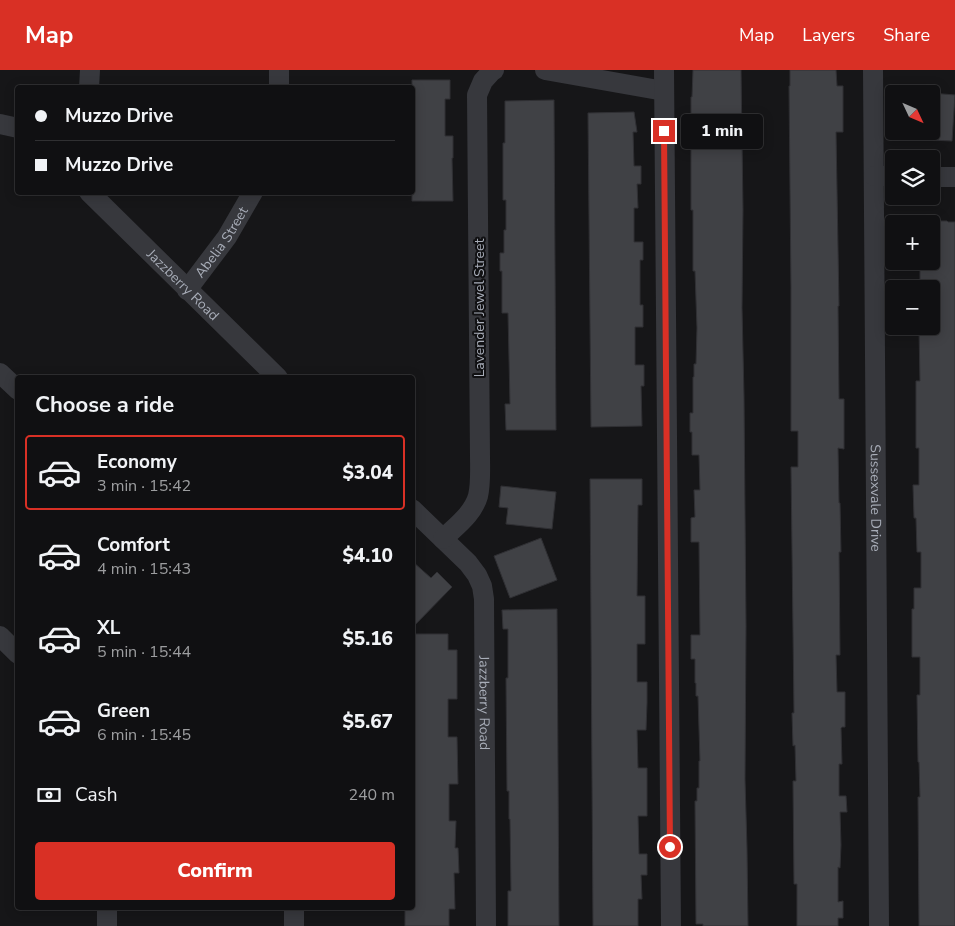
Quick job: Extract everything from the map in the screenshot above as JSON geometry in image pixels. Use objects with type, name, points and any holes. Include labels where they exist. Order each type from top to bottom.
[{"type":"street","points":[[90,70],[90,85]]},
{"type":"street","points":[[278,70],[279,85]]},
{"type":"street","name":"Lavender Jewel Street","points":[[443,539],[474,506],[478,495],[480,456],[477,95],[483,81],[494,70]]},
{"type":"street","points":[[545,70],[664,91]]},
{"type":"street","points":[[664,70],[671,926]]},
{"type":"street","name":"Sussexvale Drive","points":[[873,70],[879,926]]},
{"type":"street","points":[[0,124],[15,127]]},
{"type":"street","points":[[874,176],[885,176]]},
{"type":"street","points":[[940,177],[955,177]]},
{"type":"street","name":"Jazzberry Road","points":[[92,195],[275,375]]},
{"type":"street","name":"Abelia Street","points":[[187,290],[227,237],[251,195]]},
{"type":"street","points":[[0,373],[15,387]]},
{"type":"street","name":"Jazzberry Road","points":[[415,512],[468,563],[482,586],[484,599],[486,926]]},
{"type":"street","points":[[0,636],[15,651]]},
{"type":"street","points":[[106,910],[107,926]]},
{"type":"street","points":[[294,910],[294,926]]},
{"type":"building","points":[[693,70],[741,70],[746,626],[745,780],[748,926],[703,926],[703,924],[696,924],[695,801],[697,801],[697,788],[699,788],[700,761],[698,696],[696,696],[695,659],[691,659],[691,635],[700,635],[699,542],[691,542],[691,518],[695,517],[694,490],[700,490],[699,455],[692,455],[692,432],[690,432],[690,413],[693,413],[693,377],[694,364],[696,364],[697,328],[695,271],[693,271],[693,210],[691,210],[691,97]]},
{"type":"building","points":[[790,70],[836,70],[837,86],[843,86],[843,132],[836,132],[839,399],[844,399],[844,449],[838,448],[841,552],[839,552],[840,655],[836,655],[837,692],[845,692],[845,727],[841,728],[842,764],[839,764],[839,796],[846,796],[847,812],[840,812],[841,845],[840,868],[838,867],[838,902],[843,901],[843,918],[838,918],[838,926],[797,926],[797,884],[794,884],[793,781],[796,781],[792,713],[794,713],[791,467],[798,467],[798,431],[791,431]]},
{"type":"building","points":[[412,80],[450,80],[450,99],[445,99],[445,136],[453,136],[453,201],[412,201],[412,195],[415,195],[415,85],[412,85]]},
{"type":"building","points":[[940,94],[955,95],[952,141],[931,140],[940,140]]},
{"type":"building","points":[[554,100],[556,430],[506,430],[505,404],[510,404],[508,313],[502,313],[502,271],[500,271],[500,253],[504,253],[504,230],[506,230],[506,200],[503,200],[505,101]]},
{"type":"building","points":[[634,112],[637,132],[633,132],[634,166],[641,166],[641,184],[637,184],[638,208],[634,208],[634,242],[643,242],[643,260],[640,260],[640,305],[643,305],[643,327],[635,327],[635,365],[644,365],[644,386],[641,386],[642,426],[591,427],[588,113]]},
{"type":"building","points":[[940,221],[955,222],[955,926],[919,926],[918,797],[920,797],[917,695],[920,695],[920,657],[912,657],[914,588],[921,588],[921,552],[917,552],[913,485],[919,485],[919,448],[916,448],[916,381],[920,381],[919,335],[940,335],[940,280],[920,280],[920,270],[940,270]]},
{"type":"building","points":[[590,479],[642,479],[642,505],[638,505],[637,596],[645,596],[645,644],[637,644],[637,682],[647,682],[647,703],[646,730],[637,730],[638,768],[647,768],[647,816],[638,816],[639,854],[647,854],[647,875],[641,875],[642,899],[638,899],[638,926],[593,926]]},
{"type":"building","points":[[501,486],[556,492],[552,529],[506,524],[508,508],[499,507]]},
{"type":"building","points":[[541,538],[557,580],[510,598],[494,556]]},
{"type":"building","points":[[415,564],[431,578],[437,572],[452,587],[415,625]]},
{"type":"building","points":[[557,609],[559,926],[508,926],[508,891],[511,891],[509,791],[507,791],[506,678],[508,678],[508,629],[503,629],[502,610]]},
{"type":"building","points":[[415,634],[448,634],[448,650],[457,650],[457,699],[448,699],[448,737],[457,737],[458,784],[449,784],[449,821],[456,821],[455,848],[458,848],[459,873],[454,873],[455,909],[449,909],[449,926],[405,926],[405,910],[415,910]]},
{"type":"route","points":[[664,131],[670,847]]}]
